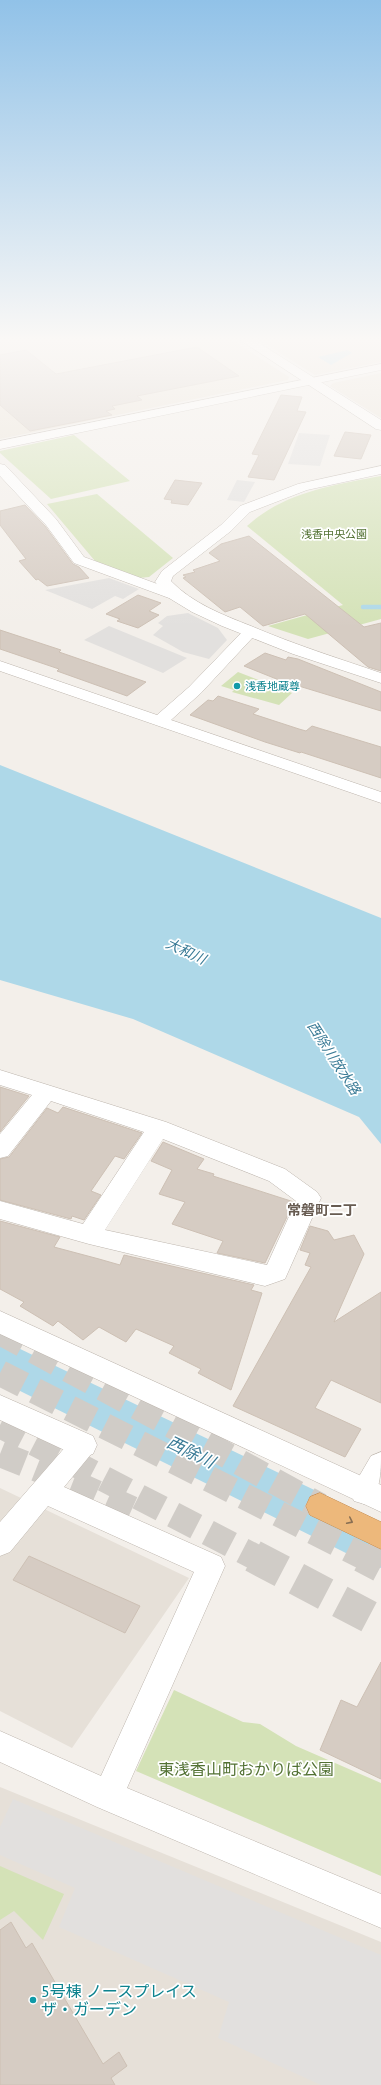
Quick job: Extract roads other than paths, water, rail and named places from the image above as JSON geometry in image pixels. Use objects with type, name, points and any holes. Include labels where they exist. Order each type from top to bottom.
[{"type":"highway","points":[[320,1506],[381,1536]]},
{"type":"street","points":[[0,445],[57,433]]},
{"type":"street","points":[[174,595],[166,588],[163,582],[167,574],[226,528],[245,509],[303,487],[381,470]]},
{"type":"street","points":[[3,477],[51,522],[79,560],[174,595],[226,622],[250,632],[381,678]]},
{"type":"street","points":[[160,721],[195,690],[250,632]]},
{"type":"street","points":[[0,666],[381,798]]},
{"type":"street","points":[[0,1078],[158,1128],[278,1174],[309,1198],[276,1272],[265,1276],[88,1235],[0,1210]]},
{"type":"street","points":[[0,1150],[46,1092]]},
{"type":"street","points":[[88,1235],[158,1128]]},
{"type":"street","points":[[0,1322],[372,1496],[381,1464]]},
{"type":"street","points":[[0,1407],[83,1445],[0,1542]]},
{"type":"street","points":[[44,1491],[211,1566],[108,1796]]},
{"type":"street","points":[[0,1746],[108,1796],[381,1911]]},
{"type":"water","points":[[0,765],[381,918],[381,1144],[359,1117],[133,1019],[0,980]]},
{"type":"waterway","points":[[363,607],[381,607]]},
{"type":"waterway","name":"西除川","points":[[0,1360],[181,1447],[381,1546]]},
{"type":"tunnel","points":[[0,1332],[320,1506]]},
{"type":"tunnel","points":[[0,1373],[364,1557]]},
{"type":"tunnel","points":[[0,1425],[255,1557]]},
{"type":"tunnel","points":[[0,1454],[83,1487],[134,1510]]},
{"type":"tunnel","points":[[253,1556],[381,1623]]},
{"type":"tunnel","points":[[362,1556],[381,1566]]},
{"type":"place","name":"浅香地蔵尊","points":[[237,686]]},
{"type":"place","name":"5号棟 ノースプレイス ザ・ガーデン","points":[[33,2000]]},
{"type":"district","name":"常磐町二丁","points":[[322,1210]]},
{"type":"park label","name":"浅香中央公園","points":[[334,534]]},
{"type":"park label","name":"東浅香山町おかりば公園","points":[[246,1769]]},
{"type":"water label","name":"大和川","points":[[186,951]]},
{"type":"water label","name":"西除川放水路","points":[[334,1058]]}]
